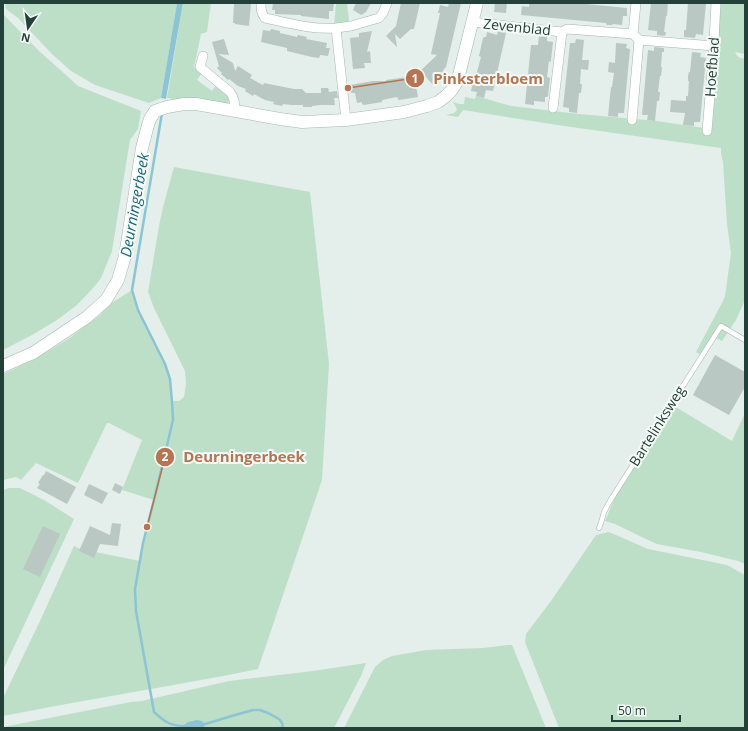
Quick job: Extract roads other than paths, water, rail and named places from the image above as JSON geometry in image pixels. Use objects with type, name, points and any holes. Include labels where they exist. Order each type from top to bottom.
[{"type":"street","points":[[261,3],[260,9],[265,18],[300,26],[324,29],[351,26],[379,18],[386,3]]},
{"type":"street","points":[[3,366],[33,353],[87,317],[106,300],[118,280],[125,256],[142,148],[150,119],[155,111],[184,104],[196,104],[302,122],[346,120],[404,112],[438,102],[451,92],[457,82],[477,3]]},
{"type":"street","points":[[632,120],[636,3]]},
{"type":"street","name":"Hoefblad","points":[[707,130],[714,60],[716,3]]},
{"type":"street","name":"Zevenblad","points":[[472,22],[562,32],[567,29],[714,46]]},
{"type":"street","points":[[336,28],[346,120]]},
{"type":"street","name":"Zevenblad","points":[[553,108],[562,32]]},
{"type":"street","points":[[203,56],[200,67],[234,97],[234,111]]},
{"type":"lane","name":"Bartelinksweg","points":[[599,528],[604,512],[610,501],[721,326],[745,340]]},
{"type":"water","points":[[177,3],[183,3],[166,99],[161,98]]},
{"type":"water","points":[[197,720],[202,721],[205,724],[204,728],[188,728],[183,726],[188,722]]},
{"type":"waterway","name":"Deurningerbeek","points":[[162,113],[132,290],[138,310],[165,364],[170,379],[173,420],[143,543],[135,589],[136,611],[154,712],[168,723],[185,726]]},
{"type":"waterway","name":"Deurningerbeek","points":[[202,725],[253,710],[260,710],[279,719],[283,728]]},
{"type":"place","name":"Pinksterbloem","points":[[348,88]]},
{"type":"place","name":"Deurningerbeek","points":[[147,527]]}]
